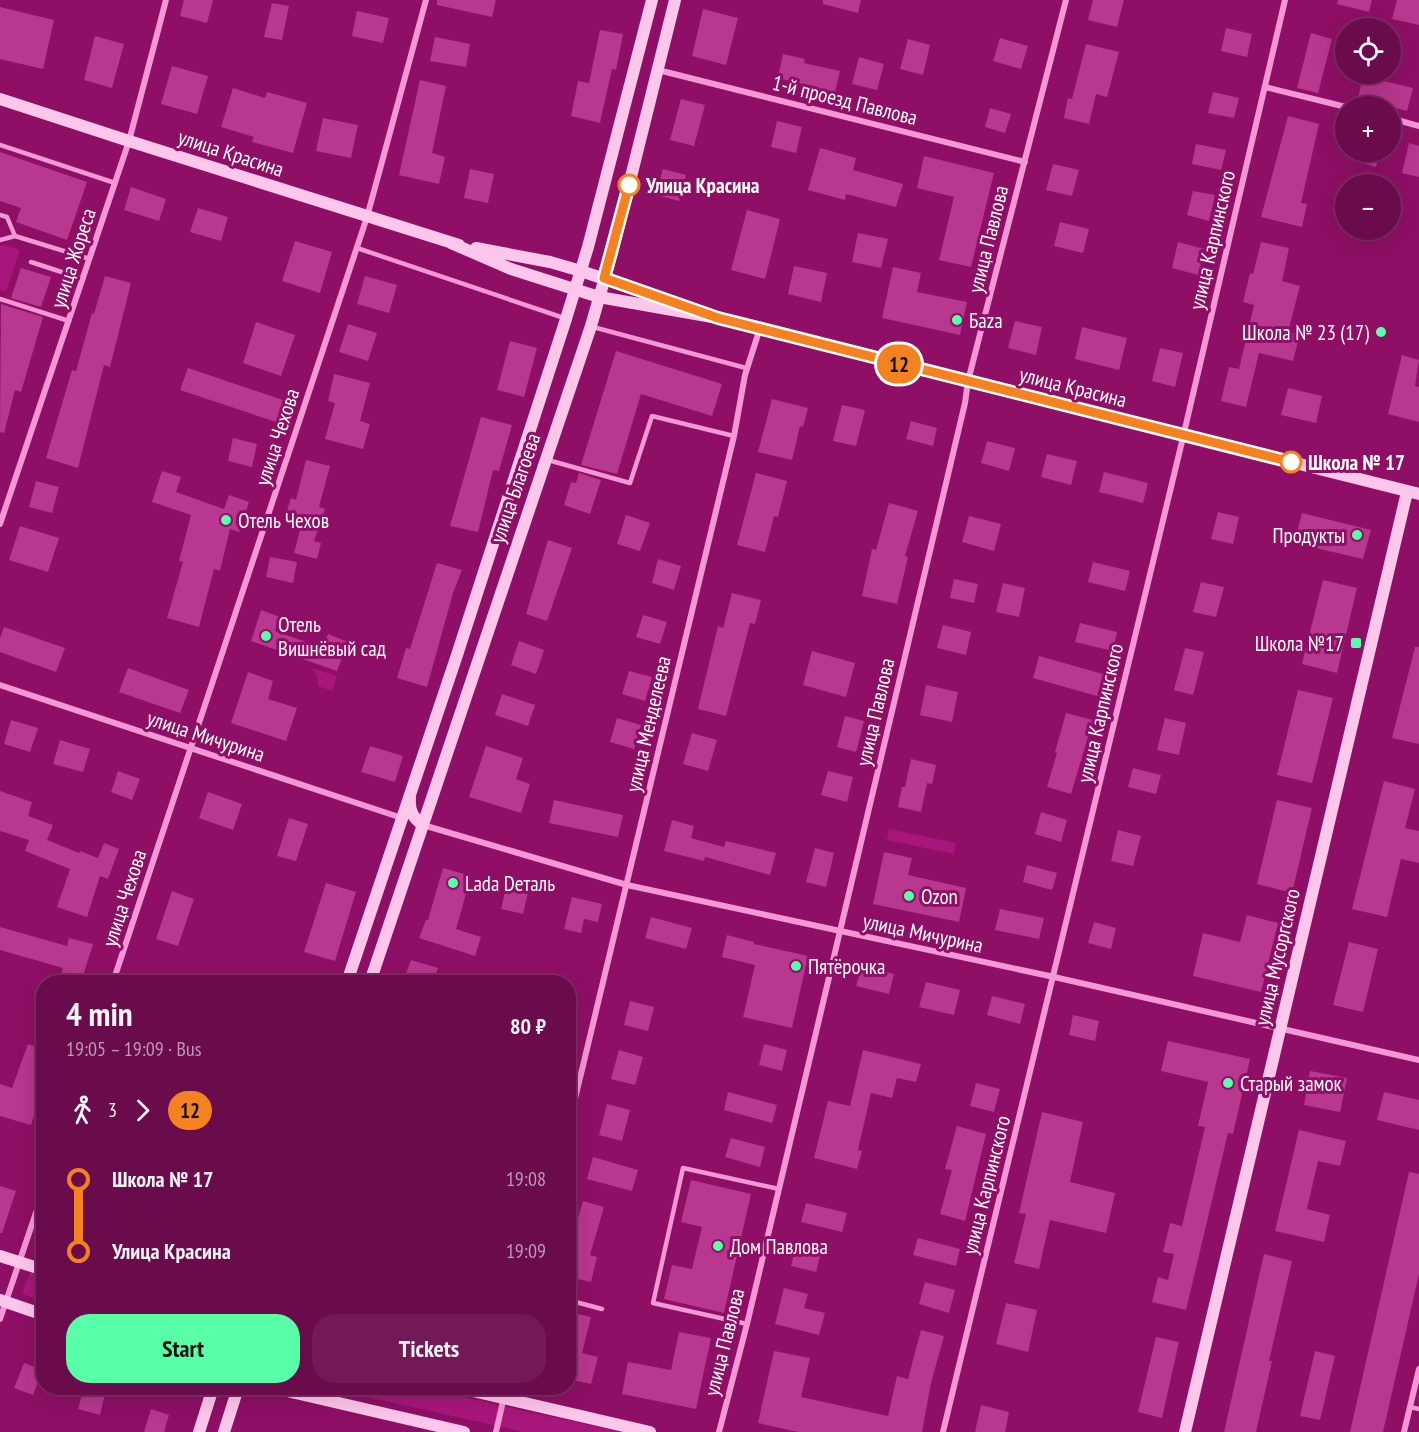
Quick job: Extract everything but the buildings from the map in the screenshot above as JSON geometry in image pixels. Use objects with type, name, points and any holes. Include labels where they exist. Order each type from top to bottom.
[{"type":"main road","name":"улица Благоева","points":[[348,975],[581,271],[652,0]]},
{"type":"main road","name":"улица Благоева","points":[[372,975],[591,326],[675,0]]},
{"type":"main road","name":"улица Красина","points":[[0,99],[451,243],[511,269],[599,297],[718,318],[760,328],[1413,493]]},
{"type":"main road","name":"улица Красина","points":[[451,243],[550,262],[604,278],[718,318]]},
{"type":"main road","name":"улица Мусоргского","points":[[1185,1432],[1280,1029],[1413,493]]},
{"type":"main road","points":[[410,794],[409,806],[416,820],[423,825]]},
{"type":"main road","points":[[402,818],[410,824],[416,838],[416,846]]},
{"type":"main road","points":[[0,1256],[36,1268]]},
{"type":"main road","points":[[3,1301],[36,1312]]},
{"type":"main road","points":[[199,1432],[211,1395]]},
{"type":"main road","points":[[224,1432],[236,1395]]},
{"type":"main road","points":[[302,1395],[443,1430],[464,1432]]},
{"type":"main road","points":[[512,1395],[650,1432]]},
{"type":"street","name":"улица Жореса","points":[[0,524],[129,141],[166,0]]},
{"type":"street","name":"улица Чехова","points":[[115,975],[367,217],[426,0]]},
{"type":"street","name":"улица Павлова","points":[[719,1432],[747,1324],[840,932],[968,381],[1066,0]]},
{"type":"street","name":"улица Карпинского","points":[[943,1432],[1184,435],[1285,0]]},
{"type":"street","name":"1-й проезд Павлова","points":[[658,70],[1025,162]]},
{"type":"street","points":[[1265,87],[1335,104]]},
{"type":"street","points":[[1401,121],[1419,126]]},
{"type":"street","name":"улица Менделеева","points":[[576,1095],[734,436],[746,369],[760,328]]},
{"type":"street","name":"улица Мичурина","points":[[0,685],[402,818]]},
{"type":"street","name":"улица Мичурина","points":[[423,825],[627,885],[1054,977],[1419,1060]]},
{"type":"street","points":[[0,1319],[3,1301],[36,1213]]},
{"type":"street","points":[[1404,1432],[1419,1368]]},
{"type":"street","points":[[496,1432],[505,1395]]},
{"type":"lane","points":[[0,145],[115,183]]},
{"type":"lane","points":[[0,215],[7,217],[15,236]]},
{"type":"lane","points":[[0,240],[15,236],[90,259]]},
{"type":"lane","points":[[357,248],[566,319]]},
{"type":"lane","points":[[31,262],[83,279]]},
{"type":"lane","points":[[0,299],[69,321]]},
{"type":"lane","points":[[591,326],[746,369]]},
{"type":"lane","points":[[546,459],[630,483],[652,416],[734,436]]},
{"type":"lane","points":[[747,1324],[653,1303],[681,1179],[684,1168],[778,1190]]},
{"type":"lane","points":[[576,1302],[602,1309]]},
{"type":"lane","points":[[1410,1407],[1419,1410]]},
{"type":"shaded area","points":[[0,246],[20,250],[6,292],[0,290]]},
{"type":"shaded area","points":[[312,668],[337,676],[332,691],[318,686],[318,677]]},
{"type":"shaded area","points":[[889,829],[956,843],[954,854],[887,840]]},
{"type":"shaded area","points":[[30,1272],[36,1274],[36,1299],[22,1294]]},
{"type":"shaded area","points":[[358,1395],[454,1395],[620,1432],[524,1432]]},
{"type":"bus line","name":"12","points":[[629,185],[604,278],[718,318],[1291,462]]},
{"type":"place","name":"Улица Красина","points":[[629,185]]},
{"type":"place","name":"Баza","points":[[957,320]]},
{"type":"place","name":"Школа № 23 (17)","points":[[1381,332]]},
{"type":"place","name":"Школа № 17","points":[[1291,462]]},
{"type":"place","name":"Отель Чехов","points":[[226,520]]},
{"type":"place","name":"Продукты","points":[[1357,535]]},
{"type":"place","name":"Отель Вишнёвый сад","points":[[266,636]]},
{"type":"place","name":"Школа №17","points":[[1356,643]]},
{"type":"place","name":"Lada Dеталь","points":[[453,883]]},
{"type":"place","name":"Ozon","points":[[909,896]]},
{"type":"place","name":"Пятёрочка","points":[[796,966]]},
{"type":"place","name":"Старый замок","points":[[1228,1083]]},
{"type":"place","name":"Дом Павлова","points":[[718,1246]]}]
